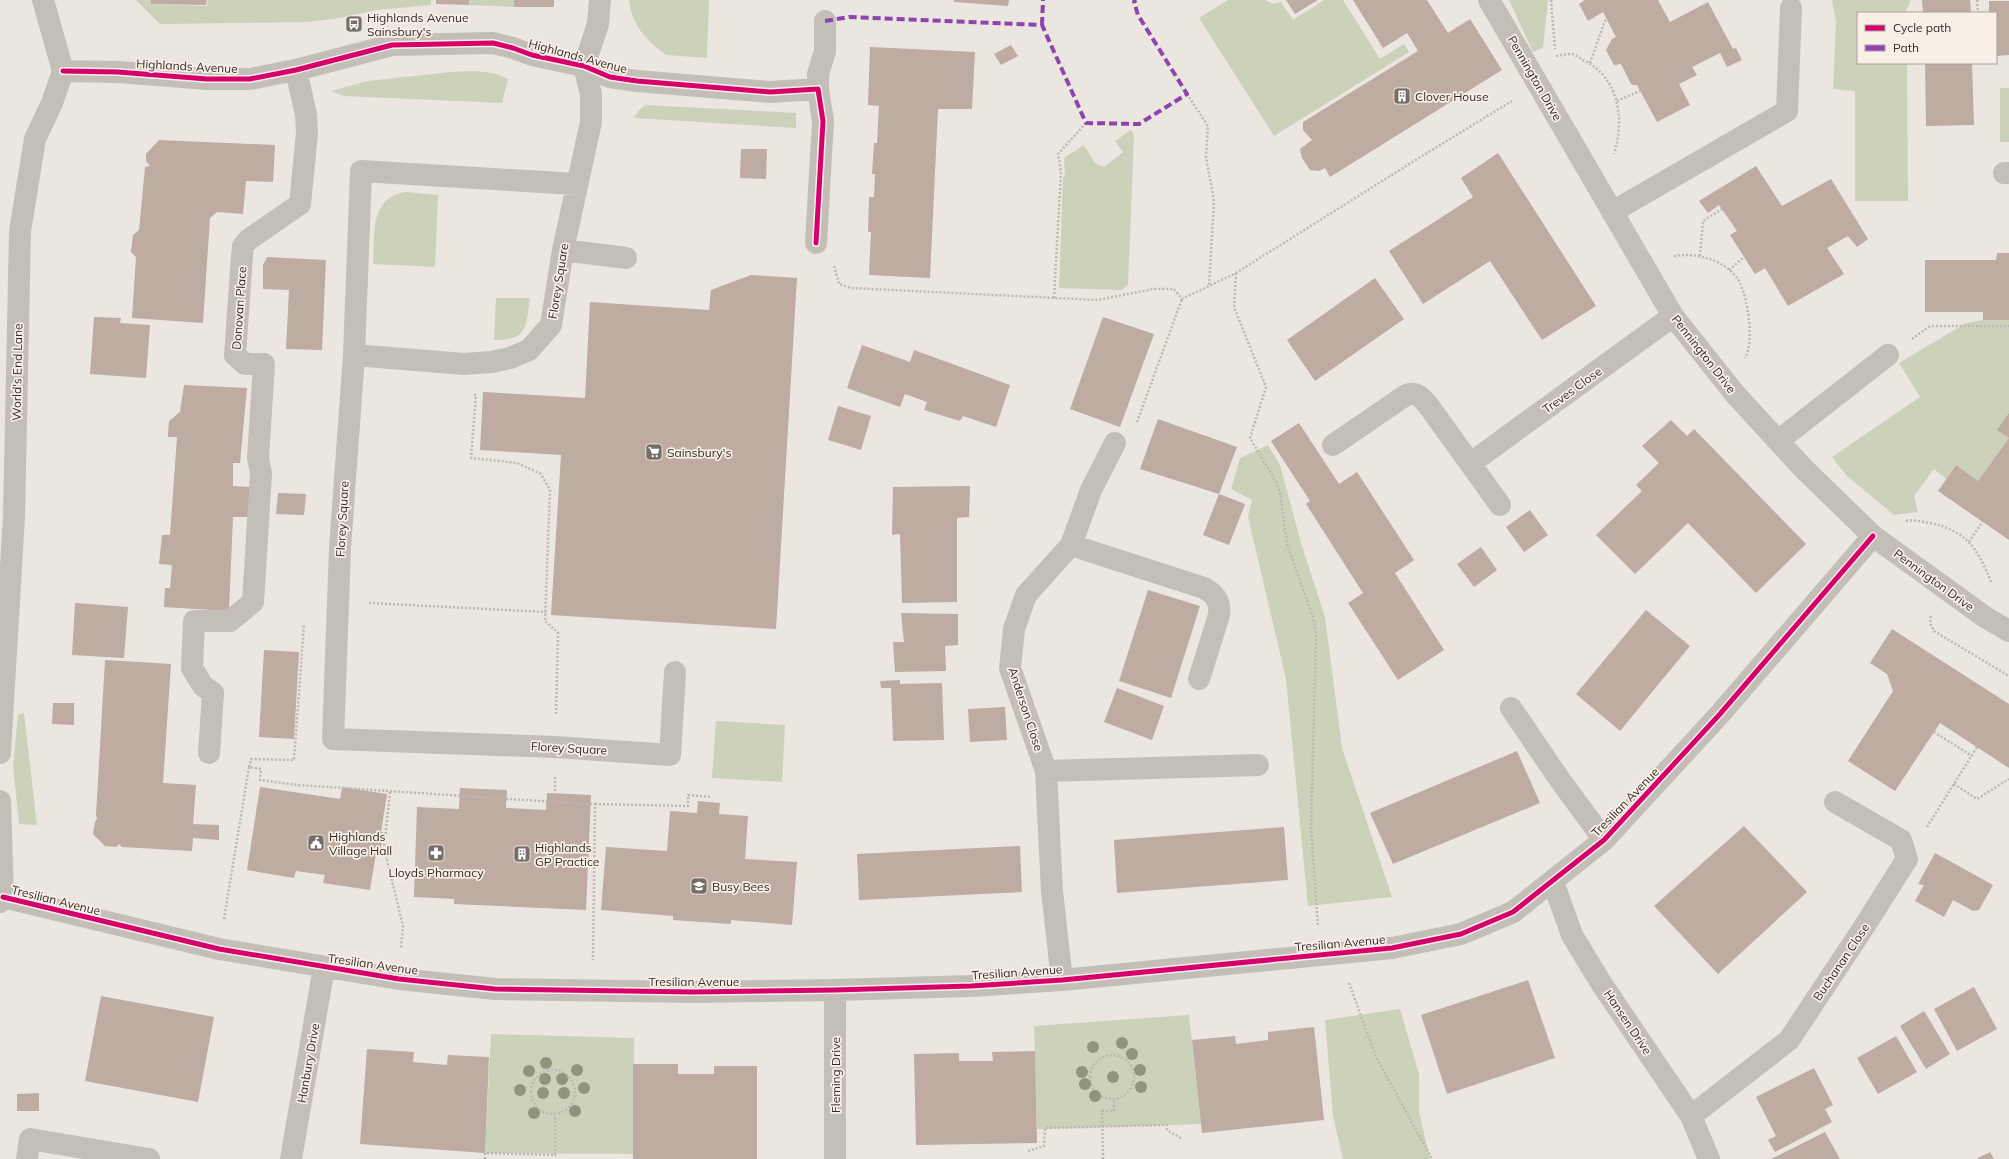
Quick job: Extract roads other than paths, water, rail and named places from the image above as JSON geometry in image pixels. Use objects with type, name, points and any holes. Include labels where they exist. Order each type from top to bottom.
[{"type":"street","points":[[43,0],[63,70]]},
{"type":"street","points":[[584,66],[598,24],[600,0]]},
{"type":"street","name":"Pennington Drive","points":[[1489,0],[1673,316],[1724,379],[1778,441],[1873,536],[1985,617],[2009,631]]},
{"type":"street","points":[[1607,203],[1787,111],[1791,8]]},
{"type":"street","points":[[816,243],[823,122],[818,89],[818,74],[824,51],[825,21]]},
{"type":"street","name":"Highlands Avenue","points":[[63,70],[214,79],[250,79],[296,70],[392,45],[493,43],[532,55],[584,66],[610,77],[637,81],[770,92],[818,89]]},
{"type":"street","name":"Florey Square","points":[[584,66],[591,94],[591,122],[576,184],[563,250],[551,325],[529,350],[510,358],[478,364],[354,355],[340,548],[334,739],[555,747],[670,755],[675,672]]},
{"type":"street","name":"World's End Lane","points":[[0,753],[14,516],[20,231],[35,139],[52,103],[63,70]]},
{"type":"street","name":"Donovan Place","points":[[210,753],[213,693],[203,686],[192,668],[194,621],[230,621],[253,602],[261,473],[258,458],[264,364],[245,364],[235,355],[242,256],[243,246],[248,240],[300,204],[307,133],[306,115],[296,70]]},
{"type":"street","points":[[354,355],[362,171],[576,184]]},
{"type":"street","points":[[563,250],[626,258]]},
{"type":"street","name":"Treves Close","points":[[1471,463],[1673,316]]},
{"type":"street","points":[[1778,441],[1888,355]]},
{"type":"street","points":[[1332,445],[1406,395],[1413,392],[1423,399],[1471,463],[1500,505]]},
{"type":"street","name":"Anderson Close","points":[[1062,980],[1052,891],[1046,771],[1010,668],[1014,628],[1026,595],[1071,545],[1091,490],[1114,443]]},
{"type":"street","name":"Tresilian Avenue","points":[[2,900],[219,949],[324,968],[399,979],[495,989],[835,990],[971,986],[1062,980],[1392,948],[1461,934],[1513,912],[1553,882],[1604,840],[1720,714],[1873,536]]},
{"type":"street","points":[[1071,545],[1204,588],[1217,598],[1220,609],[1199,679]]},
{"type":"street","points":[[1511,708],[1560,780],[1604,840]]},
{"type":"street","points":[[1046,771],[1258,765]]},
{"type":"street","points":[[0,801],[2,900]]},
{"type":"street","name":"Buchanan Close","points":[[1691,1116],[1789,1040],[1907,859],[1900,840],[1835,802]]},
{"type":"street","name":"Hansen Drive","points":[[1553,882],[1572,936],[1601,983],[1691,1116],[1709,1159]]},
{"type":"street","name":"Hanbury Drive","points":[[292,1159],[324,968]]},
{"type":"street","name":"Fleming Drive","points":[[835,990],[835,1159]]},
{"type":"street","points":[[27,1159],[30,1139],[149,1159]]},
{"type":"place","name":"Highlands Avenue Sainsbury's","points":[[354,24]]},
{"type":"place","name":"Clover House","points":[[1402,96]]},
{"type":"place","name":"Sainsbury's","points":[[654,452]]},
{"type":"place","name":"Highlands Village Hall","points":[[316,843]]},
{"type":"place","name":"Lloyds Pharmacy","points":[[436,853]]},
{"type":"place","name":"Highlands GP Practice","points":[[522,854]]},
{"type":"place","name":"Busy Bees","points":[[699,886]]}]
